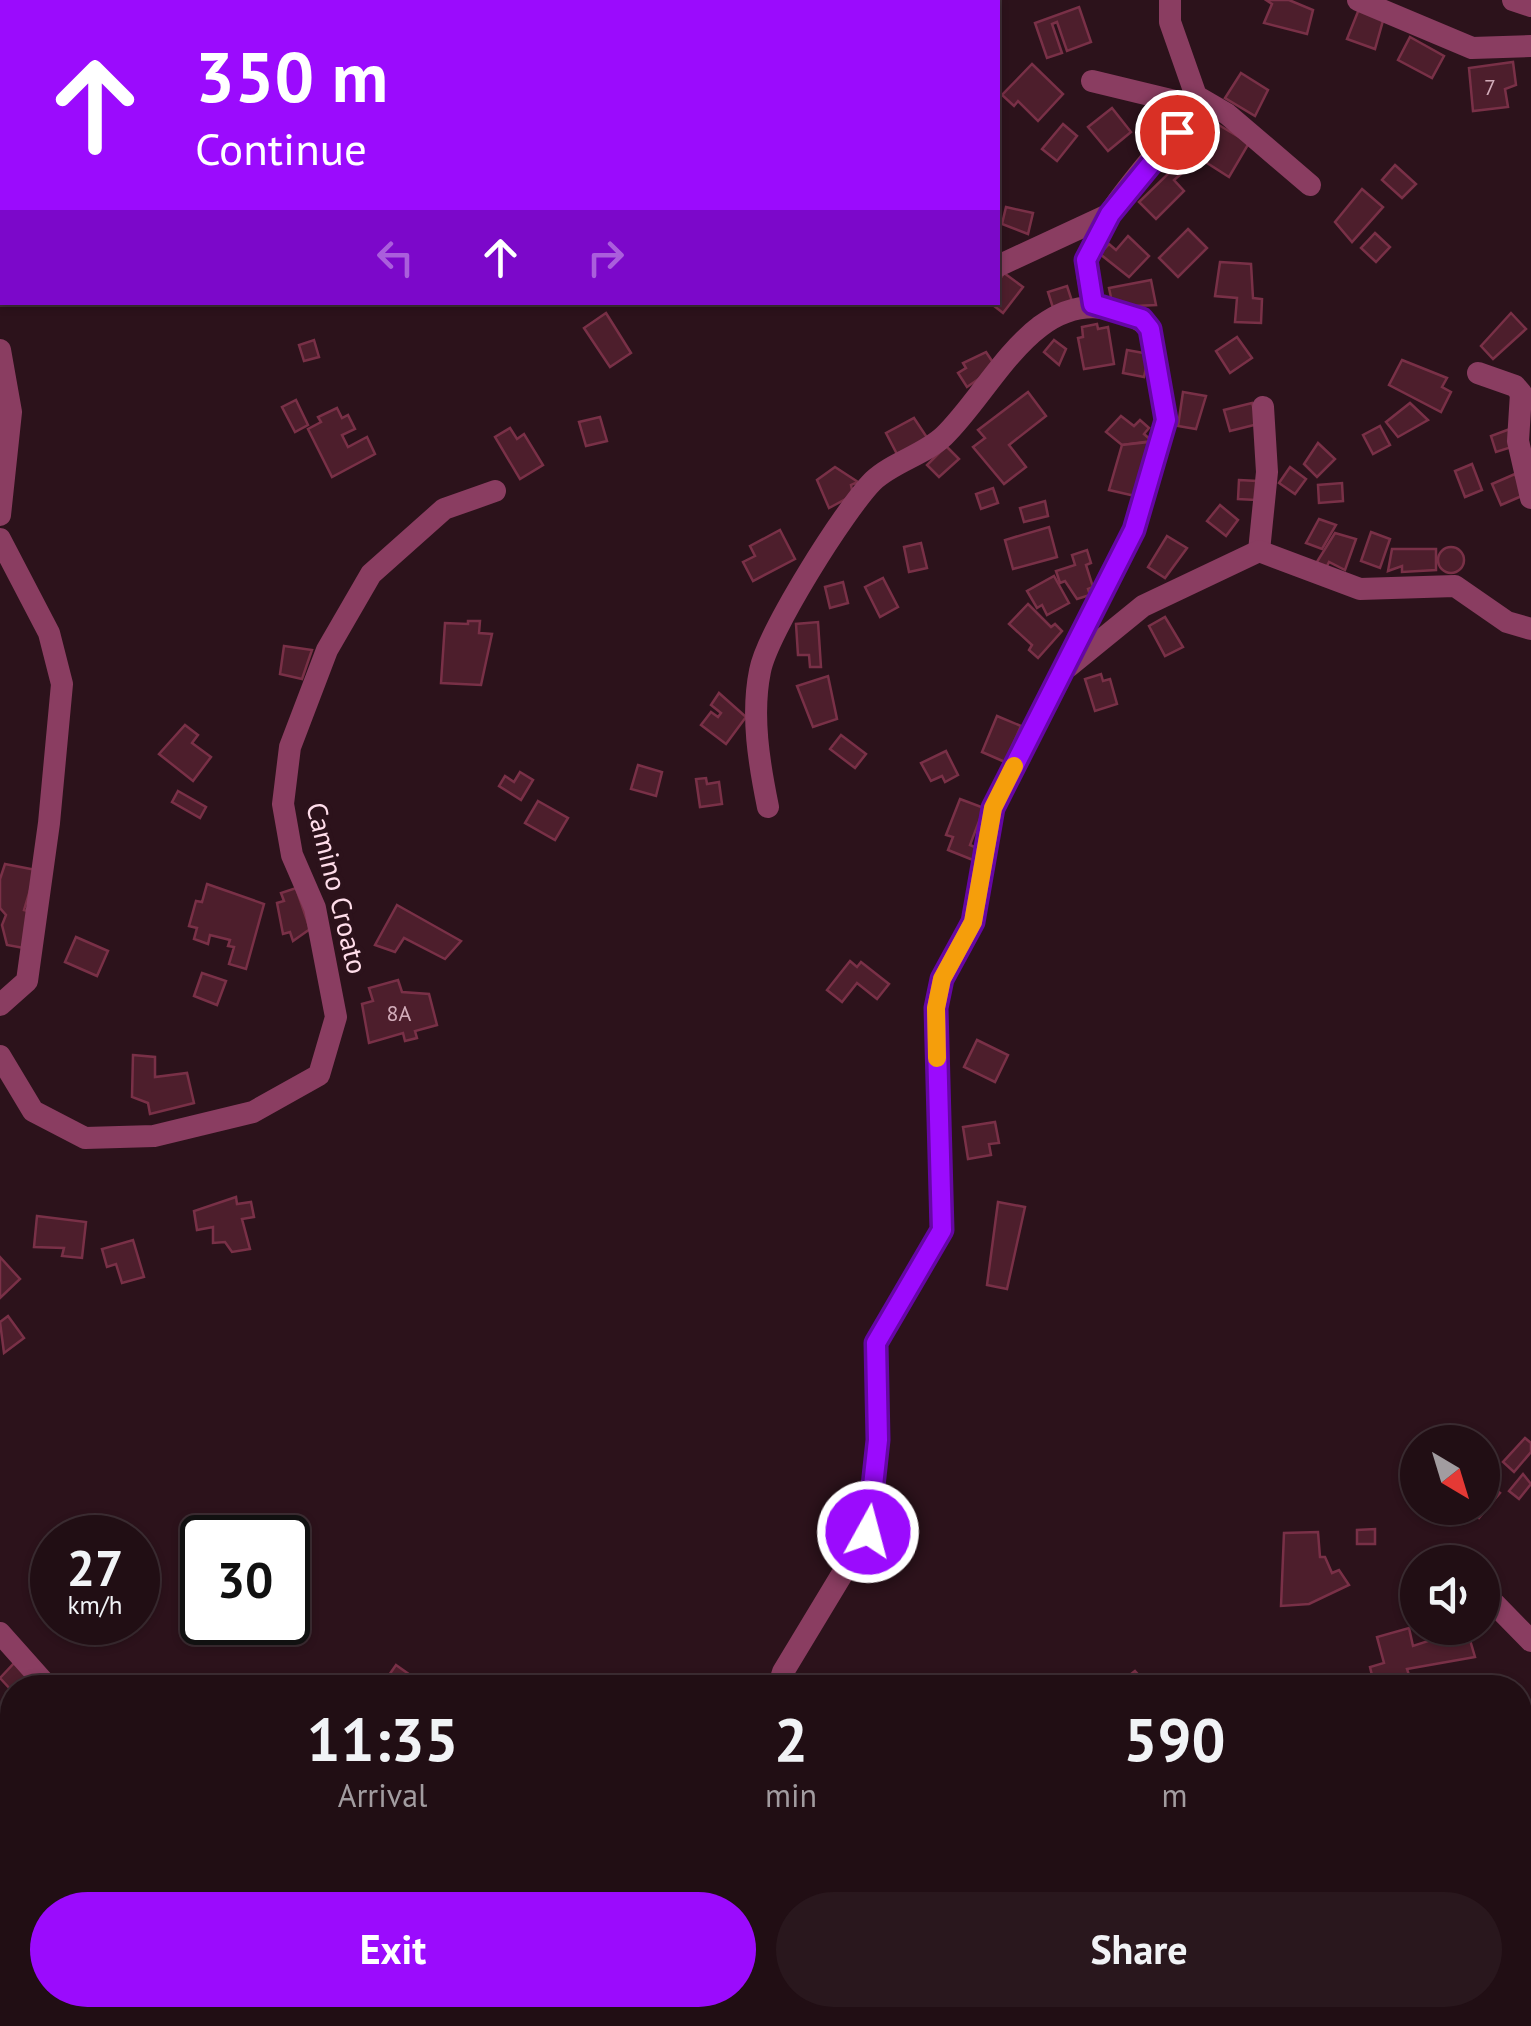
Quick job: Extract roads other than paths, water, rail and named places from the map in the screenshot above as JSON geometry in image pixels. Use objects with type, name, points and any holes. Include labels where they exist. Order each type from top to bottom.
[{"type":"street","points":[[1170,0],[1170,22],[1196,96],[1227,114],[1310,185]]},
{"type":"street","points":[[1358,0],[1472,48],[1531,46]]},
{"type":"street","points":[[1513,0],[1531,6]]},
{"type":"street","points":[[1092,81],[1183,103],[1196,96]]},
{"type":"street","points":[[1093,304],[1086,260],[1110,214],[1178,131],[1196,96]]},
{"type":"street","points":[[1000,265],[1110,214]]},
{"type":"street","points":[[768,807],[756,754],[760,669],[823,546],[874,480],[942,438],[1028,336],[1057,316],[1093,304],[1142,319],[1150,329],[1166,420],[1134,530],[993,808],[973,922],[942,979],[936,1008],[942,1230],[876,1343],[878,1440],[868,1532],[781,1675]]},
{"type":"street","points":[[0,350],[11,412],[0,515]]},
{"type":"street","points":[[1478,373],[1523,381],[1518,441],[1531,498]]},
{"type":"street","points":[[1259,551],[1267,472],[1263,407]]},
{"type":"street","name":"Camino Croato","points":[[0,1056],[33,1111],[84,1138],[154,1136],[253,1112],[319,1075],[336,1017],[315,908],[292,855],[282,804],[290,747],[327,650],[371,574],[444,509],[496,491]]},
{"type":"street","points":[[0,540],[49,634],[62,684],[49,824],[27,982],[0,1005]]},
{"type":"street","points":[[1058,674],[1143,606],[1259,551],[1360,589],[1455,586],[1507,622],[1531,629]]},
{"type":"street","points":[[1500,1609],[1531,1640]]},
{"type":"street","points":[[0,1633],[37,1675]]}]
